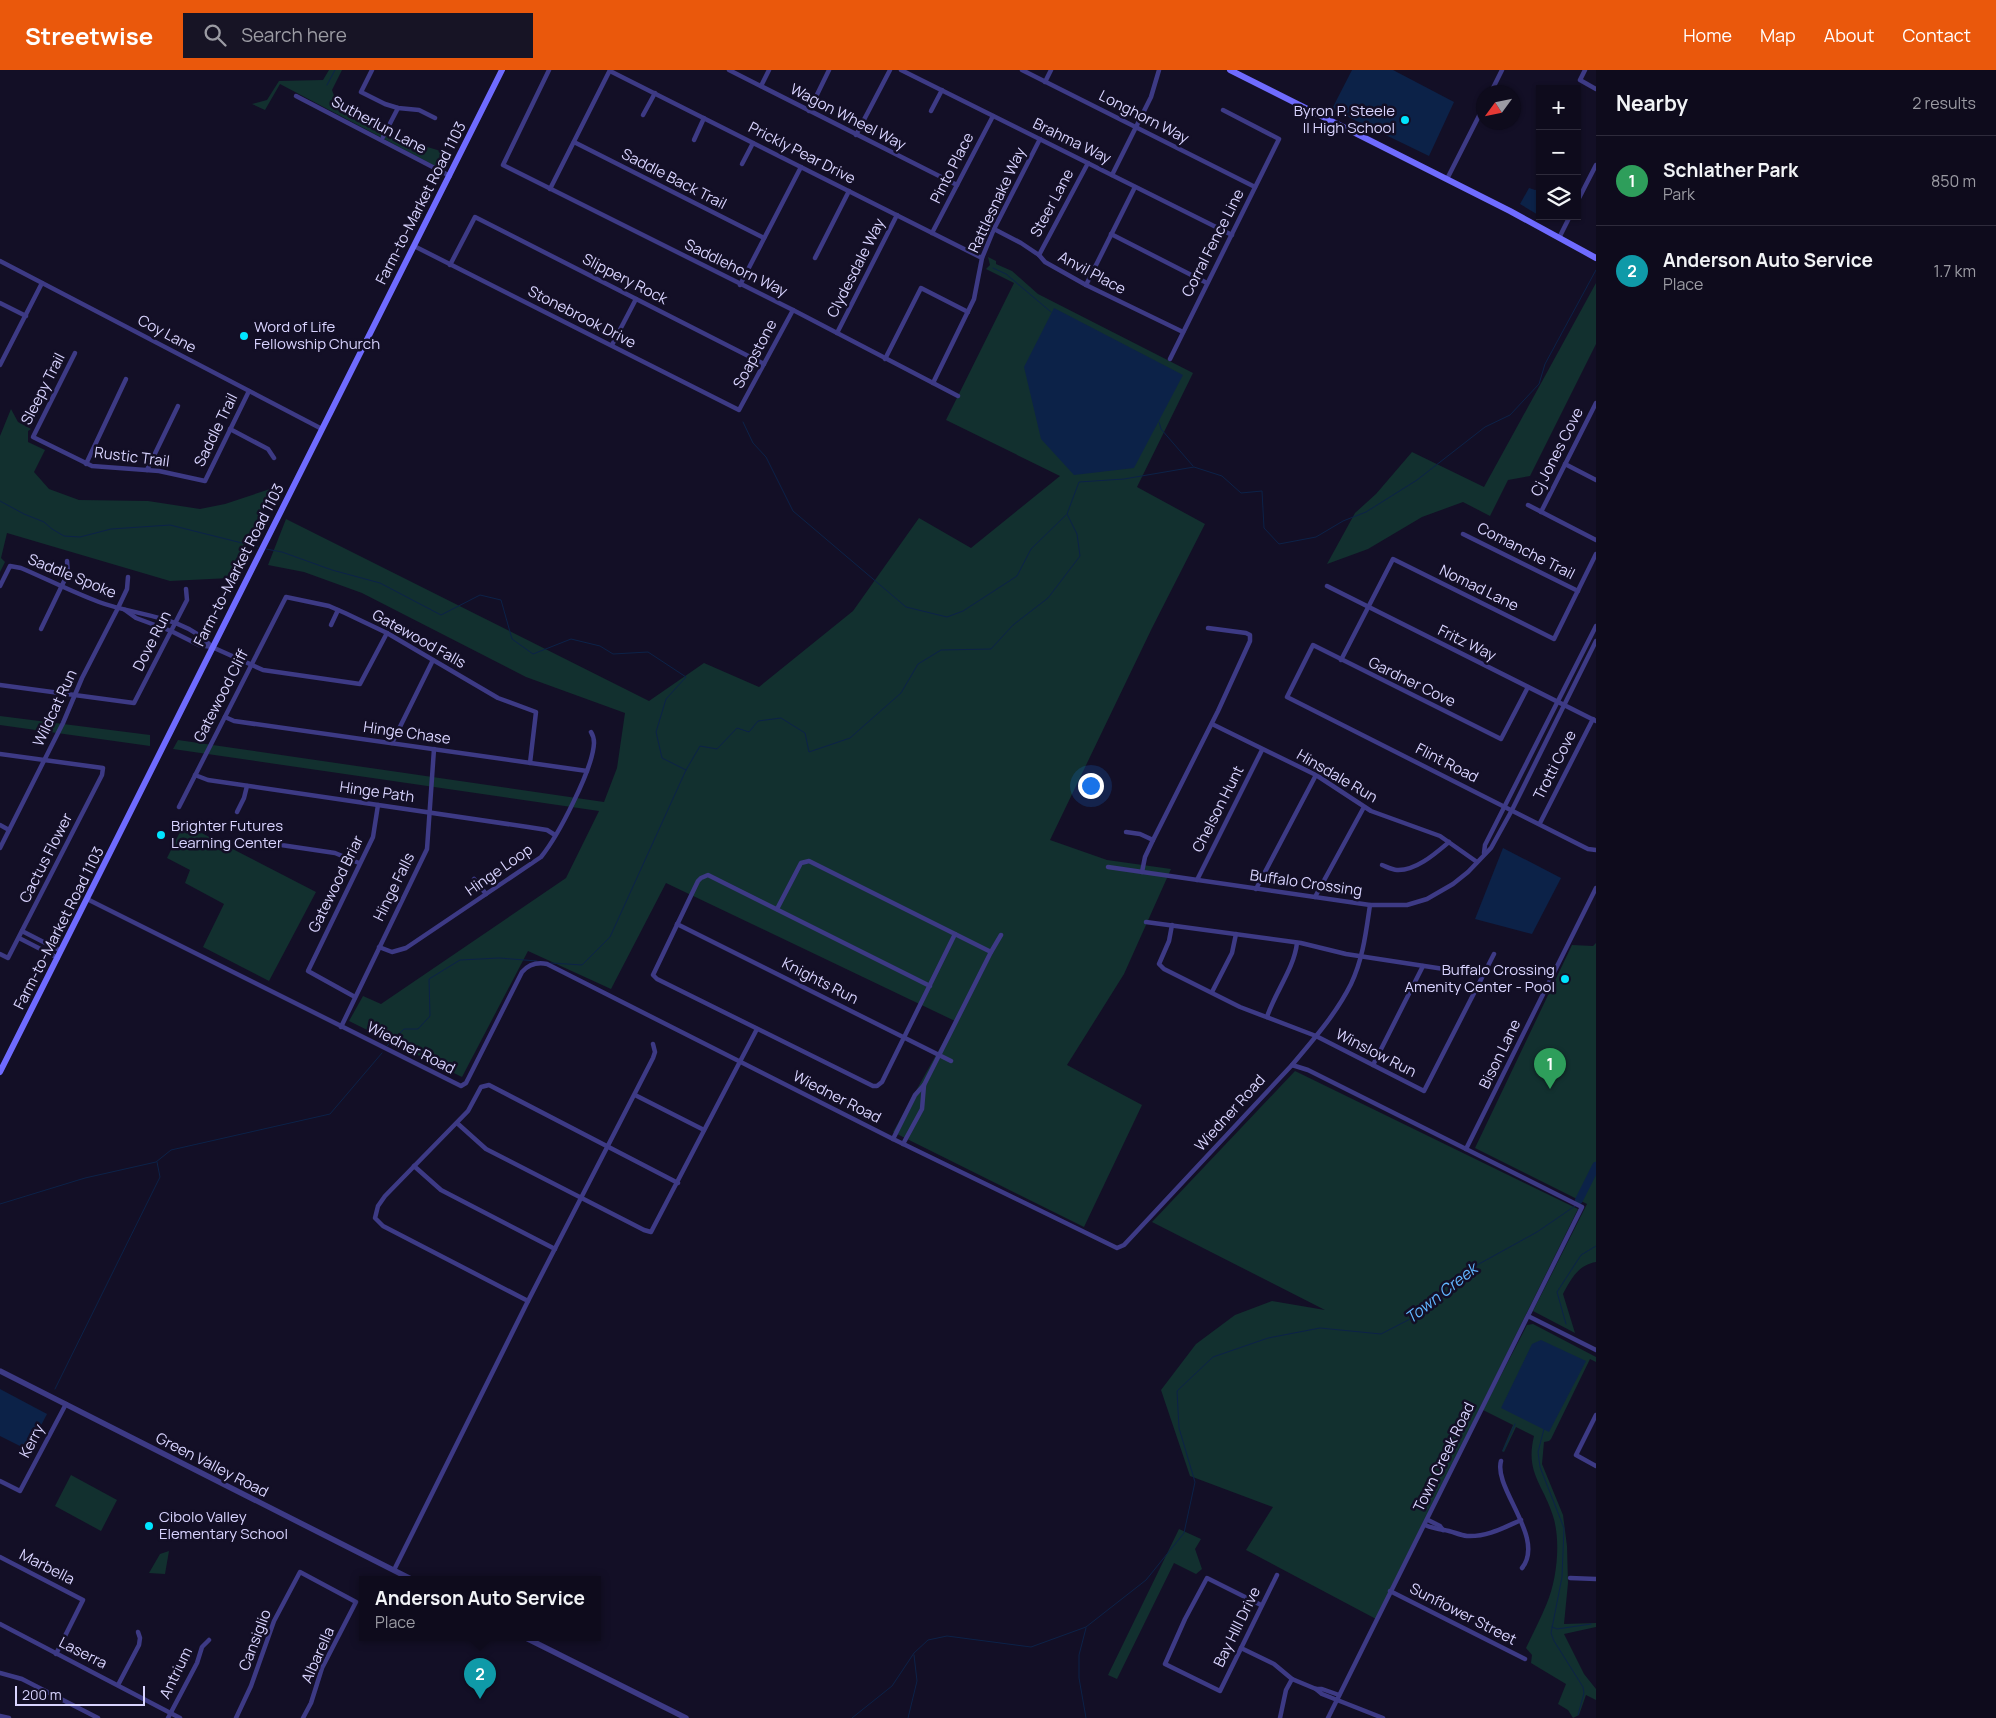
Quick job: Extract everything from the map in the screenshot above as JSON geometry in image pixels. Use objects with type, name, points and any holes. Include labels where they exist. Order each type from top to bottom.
[{"type":"main road","name":"Farm-to-Market Road 1103","points":[[0,1072],[502,70]]},
{"type":"main road","points":[[1230,70],[1447,179],[1596,258]]},
{"type":"street","points":[[372,70],[361,92],[398,108],[419,110],[435,118]]},
{"type":"street","name":"Saddlehorn Way","points":[[549,70],[503,165],[793,310],[958,396]]},
{"type":"street","points":[[550,189],[610,70]]},
{"type":"street","name":"Prickly Pear Drive","points":[[610,70],[982,258]]},
{"type":"street","name":"Wagon Wheel Way","points":[[728,70],[957,185]]},
{"type":"street","points":[[761,86],[769,70]]},
{"type":"street","points":[[809,111],[829,70]]},
{"type":"street","points":[[856,135],[890,70]]},
{"type":"street","name":"Brahma Way","points":[[901,70],[1232,235]]},
{"type":"street","name":"Longhorn Way","points":[[1022,70],[1255,187]]},
{"type":"street","points":[[1045,82],[1051,70]]},
{"type":"street","points":[[1112,174],[1150,97],[1159,70]]},
{"type":"street","points":[[1494,85],[1502,70]]},
{"type":"street","points":[[1585,70],[1580,80],[1596,89]]},
{"type":"street","points":[[931,111],[942,90]]},
{"type":"street","points":[[643,115],[655,93]]},
{"type":"street","name":"Sutherlun Lane","points":[[296,96],[450,176]]},
{"type":"street","points":[[384,137],[398,108]]},
{"type":"street","name":"Corral Fence Line","points":[[1170,359],[1279,139],[1223,110]]},
{"type":"street","name":"Pinto Place","points":[[932,233],[993,116]]},
{"type":"street","points":[[694,140],[704,118]]},
{"type":"street","points":[[1447,179],[1476,122]]},
{"type":"street","name":"Rattlesnake Way","points":[[934,383],[974,299],[982,258],[994,229],[1040,139]]},
{"type":"street","name":"Saddle Back Trail","points":[[574,142],[764,238]]},
{"type":"street","points":[[742,164],[753,143]]},
{"type":"street","name":"Steer Lane","points":[[1039,255],[1088,163]]},
{"type":"street","points":[[1581,194],[1596,165]]},
{"type":"street","points":[[740,285],[800,166]]},
{"type":"street","points":[[1086,285],[1135,187]]},
{"type":"street","points":[[815,258],[849,191]]},
{"type":"street","name":"Clydesdale Way","points":[[837,333],[897,215]]},
{"type":"street","name":"Slippery Rock","points":[[450,265],[475,217],[764,364]]},
{"type":"street","points":[[1559,238],[1568,220]]},
{"type":"street","name":"Anvil Place","points":[[994,229],[1021,243],[1039,255],[1045,262],[1086,285],[1183,332]]},
{"type":"street","points":[[1112,234],[1207,283]]},
{"type":"street","name":"Stonebrook Drive","points":[[414,246],[739,410]]},
{"type":"street","name":"Coy Lane","points":[[0,261],[322,429]]},
{"type":"street","points":[[0,364],[42,283]]},
{"type":"street","points":[[886,358],[922,288],[968,312]]},
{"type":"street","points":[[612,345],[636,299]]},
{"type":"street","points":[[0,302],[26,316]]},
{"type":"street","name":"Soapstone","points":[[739,410],[793,310]]},
{"type":"street","name":"Sleepy Trail","points":[[33,437],[76,353]]},
{"type":"street","points":[[86,464],[126,379]]},
{"type":"street","name":"Saddle Trail","points":[[204,481],[249,391]]},
{"type":"street","name":"Cj Jones Cove","points":[[1541,512],[1596,403]]},
{"type":"street","points":[[147,470],[178,406]]},
{"type":"street","points":[[1590,416],[1596,419]]},
{"type":"street","points":[[230,429],[268,449],[274,458]]},
{"type":"street","name":"Rustic Trail","points":[[33,437],[86,464],[104,468],[159,471],[204,481]]},
{"type":"street","points":[[1565,464],[1596,480]]},
{"type":"street","points":[[1528,505],[1596,540]]},
{"type":"street","name":"Comanche Trail","points":[[1463,534],[1578,591]]},
{"type":"street","points":[[1578,591],[1596,554]]},
{"type":"street","name":"Nomad Lane","points":[[1368,608],[1393,559],[1554,639],[1578,591]]},
{"type":"street","points":[[41,629],[63,587],[68,573],[67,561]]},
{"type":"street","name":"Saddle Spoke","points":[[0,586],[10,566],[21,568],[63,587],[118,608],[139,612],[174,623],[204,638],[212,647]]},
{"type":"street","name":"Wildcat Run","points":[[0,848],[127,589],[128,577]]},
{"type":"street","name":"Fritz Way","points":[[1327,586],[1594,720]]},
{"type":"street","name":"Dove Run","points":[[76,695],[134,703],[187,600],[186,589]]},
{"type":"street","name":"Gatewood Falls","points":[[286,597],[321,604],[338,610],[388,633],[498,698],[536,712],[530,763]]},
{"type":"street","name":"Gatewood Cliff","points":[[179,807],[286,597]]},
{"type":"street","points":[[1341,660],[1368,608]]},
{"type":"street","name":"Saddle Spoke","points":[[125,610],[136,618],[171,631],[200,645],[212,647]]},
{"type":"street","points":[[331,625],[338,610]]},
{"type":"street","name":"Buffalo Crossing","points":[[1484,853],[1484,846],[1596,626]]},
{"type":"street","points":[[1142,872],[1145,857],[1212,724],[1250,642],[1250,635],[1246,633],[1208,628]]},
{"type":"street","points":[[212,647],[263,670],[360,684],[388,633]]},
{"type":"street","name":"Buffalo Crossing","points":[[1108,868],[1370,905],[1407,905],[1427,899],[1453,884],[1468,872],[1484,853],[1491,848],[1596,642]]},
{"type":"street","name":"Gardner Cove","points":[[1287,696],[1313,645],[1501,739],[1528,687]]},
{"type":"street","points":[[392,743],[433,660]]},
{"type":"street","points":[[0,685],[76,695]]},
{"type":"street","name":"Flint Road","points":[[1287,696],[1588,848],[1596,850]]},
{"type":"street","name":"Hinge Chase","points":[[225,717],[234,721],[587,771]]},
{"type":"street","name":"Trotti Cove","points":[[1540,823],[1594,720]]},
{"type":"street","name":"Hinsdale Run","points":[[1212,724],[1316,775],[1364,807],[1378,814],[1426,830],[1449,842],[1477,862]]},
{"type":"street","name":"Hinge Loop","points":[[379,947],[392,952],[406,948],[541,857],[555,835],[587,771],[593,752],[594,740],[591,732]]},
{"type":"street","name":"Hinge Falls","points":[[341,1027],[427,849],[434,749]]},
{"type":"street","name":"Chelson Hunt","points":[[1197,880],[1262,750]]},
{"type":"street","points":[[0,754],[44,759]]},
{"type":"street","name":"Cactus Flower","points":[[0,954],[8,958],[102,775],[103,768],[44,759]]},
{"type":"street","name":"Hinge Path","points":[[195,775],[208,780],[547,830],[555,835]]},
{"type":"street","points":[[1256,889],[1316,775]]},
{"type":"street","points":[[237,812],[244,798],[247,786]]},
{"type":"street","name":"Gatewood Briar","points":[[356,997],[308,971],[373,837],[378,805]]},
{"type":"street","points":[[1315,897],[1364,807]]},
{"type":"street","points":[[0,825],[9,830]]},
{"type":"street","points":[[1126,832],[1140,834],[1153,840]]},
{"type":"street","points":[[1382,865],[1397,870],[1412,867],[1426,860],[1449,842]]},
{"type":"street","points":[[281,846],[335,853],[359,863]]},
{"type":"street","points":[[777,909],[801,863],[809,861],[991,952]]},
{"type":"street","points":[[930,986],[708,875],[698,881],[653,974],[657,978],[757,1029],[873,1086],[877,1086],[882,1082],[904,1037],[930,986],[956,934]]},
{"type":"street","points":[[474,879],[486,894]]},
{"type":"street","name":"Bison Lane","points":[[1466,1150],[1596,888]]},
{"type":"street","name":"Wiedner Road","points":[[87,899],[461,1086],[466,1083],[522,972],[532,964],[542,963],[552,966],[903,1144],[1117,1248],[1124,1245],[1292,1065]]},
{"type":"street","points":[[1370,905],[1361,956],[1352,982],[1338,1007],[1292,1065],[1308,1070],[1466,1150]]},
{"type":"street","points":[[1146,922],[1297,943],[1361,956],[1484,975],[1494,954]]},
{"type":"street","name":"Knights Run","points":[[677,924],[951,1061]]},
{"type":"street","name":"Winslow Run","points":[[1172,925],[1169,942],[1160,958],[1159,964],[1164,968],[1240,1007],[1316,1036],[1424,1091],[1484,975]]},
{"type":"street","points":[[22,931],[61,951]]},
{"type":"street","points":[[1212,992],[1232,953],[1236,934]]},
{"type":"street","points":[[893,1138],[915,1095],[924,1085],[940,1056],[1001,935]]},
{"type":"street","points":[[19,938],[58,958]]},
{"type":"street","points":[[1267,1017],[1272,1000],[1292,963],[1297,943]]},
{"type":"street","points":[[1373,1065],[1423,966]]},
{"type":"street","points":[[457,1123],[486,1149],[651,1232],[757,1029]]},
{"type":"street","points":[[394,1570],[528,1301],[635,1095],[653,1058],[655,1052],[653,1044]]},
{"type":"street","points":[[528,1301],[377,1222],[375,1214],[381,1201],[468,1111],[481,1087],[489,1085],[678,1183]]},
{"type":"street","points":[[903,1144],[921,1113],[924,1085]]},
{"type":"street","points":[[635,1095],[704,1130]]},
{"type":"street","name":"Town Creek Road","points":[[1328,1718],[1582,1207],[1466,1150]]},
{"type":"street","points":[[414,1166],[435,1187],[555,1249]]},
{"type":"street","points":[[1528,1316],[1596,1350]]},
{"type":"street","name":"Green Valley Road","points":[[0,1371],[406,1576]]},
{"type":"street","name":"Kerry","points":[[0,1480],[20,1491],[66,1404]]},
{"type":"street","points":[[1596,1415],[1576,1455],[1596,1466]]},
{"type":"street","points":[[1501,1461],[1500,1473],[1526,1534],[1527,1558],[1522,1568]]},
{"type":"street","points":[[1426,1522],[1437,1530],[1453,1534],[1478,1536],[1489,1534],[1521,1520]]},
{"type":"street","name":"Marbella","points":[[0,1557],[83,1600],[56,1654]]},
{"type":"street","name":"Albarella","points":[[300,1572],[356,1602],[322,1668],[311,1703],[303,1718]]},
{"type":"street","name":"Cansiglio","points":[[236,1718],[251,1686],[274,1621],[300,1572]]},
{"type":"street","name":"Bay HIll Drive","points":[[1261,1605],[1207,1578],[1185,1619],[1165,1664],[1220,1691],[1277,1575]]},
{"type":"street","points":[[1570,1578],[1596,1579]]},
{"type":"street","name":"Sunflower Street","points":[[1390,1591],[1525,1659]]},
{"type":"street","name":"Laserra","points":[[0,1624],[180,1718]]},
{"type":"street","points":[[118,1686],[139,1645],[140,1638],[138,1632]]},
{"type":"street","name":"Antrium","points":[[168,1718],[197,1663],[202,1647],[209,1640]]},
{"type":"street","points":[[532,1641],[686,1718]]},
{"type":"street","points":[[1241,1648],[1274,1664],[1292,1679],[1316,1689],[1322,1694],[1337,1698],[1383,1718]]},
{"type":"street","points":[[0,1673],[22,1679],[98,1718]]},
{"type":"street","points":[[1280,1718],[1286,1690],[1292,1679]]},
{"type":"street","points":[[0,1716],[9,1718]]},
{"type":"green space","points":[[329,70],[342,70],[332,90],[339,108],[359,122],[447,153],[439,168],[280,84],[265,110],[252,104],[267,100],[279,81],[323,80]]},
{"type":"green space","points":[[988,257],[996,261],[996,264],[1012,271],[1038,294],[1193,373],[1137,487],[1205,524],[1152,628],[1050,840],[1107,860],[1171,869],[1124,974],[1067,1065],[1142,1105],[1084,1227],[893,1132],[955,1021],[666,883],[611,989],[528,951],[462,1077],[349,1021],[363,996],[381,1004],[566,878],[599,811],[173,749],[178,740],[604,802],[617,768],[625,713],[526,677],[362,593],[304,572],[268,565],[286,519],[649,701],[704,663],[759,687],[853,611],[919,518],[971,548],[1060,476],[946,420],[1014,283],[986,269],[990,265]]},
{"type":"green space","points":[[1596,283],[1596,344],[1530,476],[1508,480],[1490,516],[1463,502],[1422,517],[1368,549],[1327,564],[1355,513],[1376,494],[1412,452],[1484,487]]},
{"type":"green space","points":[[11,409],[18,422],[31,429],[28,431],[28,442],[45,450],[34,472],[49,489],[79,500],[148,501],[200,509],[225,504],[273,488],[230,578],[170,581],[7,533],[1,558],[5,562],[0,572],[0,436]]},
{"type":"green space","points":[[0,716],[150,735],[150,746],[0,725]]},
{"type":"green space","points":[[184,824],[316,892],[269,981],[203,947],[224,904],[185,883],[190,870],[167,858]]},
{"type":"green space","points":[[1596,943],[1596,1262],[1580,1269],[1572,1278],[1563,1294],[1575,1333],[1533,1311],[1587,1204],[1475,1148],[1572,945],[1593,946]]},
{"type":"green space","points":[[1295,1071],[1578,1209],[1376,1619],[1246,1550],[1273,1507],[1190,1476],[1161,1390],[1196,1344],[1235,1315],[1272,1301],[1325,1310],[1152,1222]]},
{"type":"green space","points":[[1533,1324],[1596,1357],[1596,1362],[1590,1359],[1551,1439],[1544,1442],[1542,1464],[1563,1515],[1567,1546],[1568,1583],[1564,1624],[1596,1623],[1596,1627],[1564,1634],[1584,1674],[1596,1689],[1596,1700],[1586,1695],[1579,1715],[1573,1718],[1568,1710],[1558,1704],[1566,1684],[1531,1663],[1532,1655],[1526,1648],[1550,1593],[1557,1560],[1557,1537],[1553,1516],[1533,1469],[1532,1449],[1534,1436],[1516,1427],[1504,1452],[1502,1451],[1513,1425],[1483,1410],[1527,1325]]},
{"type":"green space","points":[[71,1475],[117,1500],[101,1531],[55,1506]]},
{"type":"green space","points":[[1179,1529],[1201,1539],[1195,1549],[1202,1569],[1196,1574],[1174,1563],[1117,1679],[1108,1675]]},
{"type":"green space","points":[[169,1551],[165,1574],[149,1573],[160,1554]]},
{"type":"water","points":[[1352,70],[1393,70],[1454,102],[1429,156],[1332,109]]},
{"type":"water","points":[[1529,188],[1536,190],[1536,214],[1520,204]]},
{"type":"water","points":[[1054,308],[1183,375],[1134,468],[1074,475],[1041,439],[1024,367]]},
{"type":"water","points":[[1503,848],[1561,878],[1532,934],[1475,919]]},
{"type":"water","points":[[1541,1340],[1586,1361],[1549,1432],[1501,1408],[1532,1344]]},
{"type":"water","points":[[0,1389],[47,1414],[28,1450],[0,1436]]},
{"type":"waterway","points":[[327,85],[335,70]]},
{"type":"waterway","points":[[993,268],[1006,274],[1051,312]]},
{"type":"waterway","points":[[551,963],[582,965],[610,937],[686,770],[700,746],[717,749],[737,728],[749,732],[758,721],[781,718],[805,733],[809,752],[850,738],[901,693],[918,664],[941,650],[991,649],[1013,625],[1048,598],[1080,556],[1077,534],[1067,514],[1079,482],[1124,479],[1194,467],[1222,476],[1241,493],[1262,491],[1264,528],[1279,544],[1316,537],[1343,521],[1366,512],[1417,480],[1485,427],[1510,415],[1539,384],[1545,364],[1596,270]]},
{"type":"waterway","points":[[743,422],[753,443],[766,457],[793,511],[906,607],[947,617],[963,611],[1017,576],[1031,549],[1066,515]]},
{"type":"waterway","points":[[1159,422],[1161,429],[1193,466]]},
{"type":"waterway","points":[[0,501],[44,522],[64,536],[80,537],[111,529],[170,525],[258,547]]},
{"type":"waterway","points":[[266,549],[282,552],[332,570],[380,583],[441,615],[480,595],[501,600],[512,639],[533,654],[571,639],[600,646],[613,654],[648,652],[686,677],[666,699],[656,732],[662,758],[686,770]]},
{"type":"waterway","points":[[387,1046],[404,1029],[418,1029],[430,1016],[429,979],[460,960],[499,958],[537,961]]},
{"type":"waterway","points":[[0,1204],[85,1178],[156,1162],[171,1150],[330,1114],[382,1053]]},
{"type":"waterway","points":[[55,1389],[160,1177],[157,1162]]},
{"type":"waterway","name":"Town Creek","points":[[1579,1200],[1596,1166]]},
{"type":"waterway","name":"Town Creek","points":[[852,1718],[892,1686],[914,1653],[928,1640],[947,1636],[1031,1647],[1086,1627],[1146,1580],[1184,1533],[1195,1482],[1179,1428],[1177,1391],[1213,1357],[1268,1338],[1320,1328],[1381,1334],[1412,1318],[1459,1275],[1537,1232],[1575,1206]]},
{"type":"waterway","points":[[1566,1324],[1557,1292],[1581,1255],[1596,1246]]},
{"type":"waterway","points":[[1503,1451],[1515,1424]]},
{"type":"waterway","points":[[1544,1429],[1538,1452],[1540,1467],[1564,1528],[1562,1577],[1551,1633],[1583,1687],[1584,1693],[1578,1715]]},
{"type":"waterway","points":[[1552,1627],[1557,1629],[1591,1624]]},
{"type":"waterway","points":[[1086,1628],[1079,1655],[1079,1678],[1086,1718]]},
{"type":"waterway","points":[[908,1718],[917,1681],[914,1655]]},
{"type":"place","name":"Byron P. Steele II High School","points":[[1405,120]]},
{"type":"place","name":"Word of Life Fellowship Church","points":[[244,336]]},
{"type":"place","name":"Brighter Futures Learning Center","points":[[161,835]]},
{"type":"place","name":"Buffalo Crossing Amenity Center - Pool","points":[[1565,979]]},
{"type":"place","name":"Schlather Park","points":[[1550,1089]]},
{"type":"place","name":"Cibolo Valley Elementary School","points":[[149,1526]]},
{"type":"place","name":"Anderson Auto Service","points":[[480,1699]]}]
